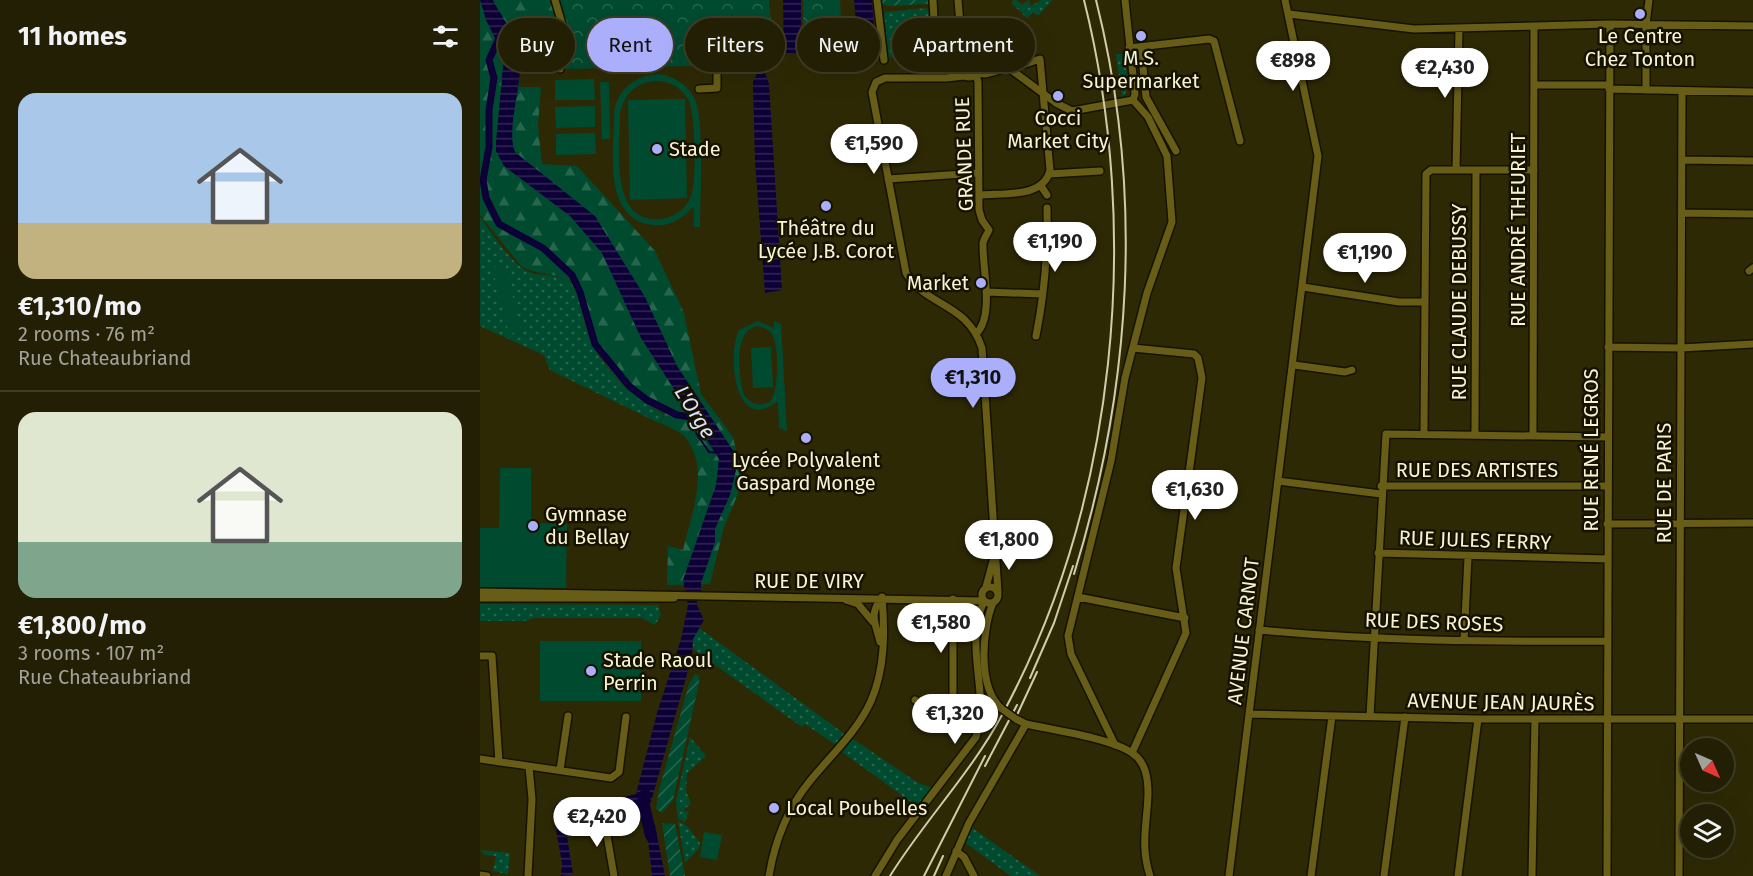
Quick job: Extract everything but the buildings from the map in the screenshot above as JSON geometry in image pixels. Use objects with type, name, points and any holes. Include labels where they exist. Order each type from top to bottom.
[{"type":"street","points":[[555,0],[560,18]]},
{"type":"street","points":[[877,0],[884,60]]},
{"type":"street","points":[[933,0],[934,18]]},
{"type":"street","points":[[958,0],[959,18]]},
{"type":"street","name":"AVENUE CARNOT","points":[[1229,876],[1294,365],[1318,156],[1285,0]]},
{"type":"street","points":[[1646,90],[1646,24],[1649,0]]},
{"type":"street","points":[[1129,1],[1127,14],[1135,94],[1133,100]]},
{"type":"street","points":[[1289,14],[1384,27],[1459,29],[1610,24],[1753,26]]},
{"type":"street","name":"RUE RENÉ LEGROS","points":[[1606,876],[1610,24]]},
{"type":"street","name":"RUE ANDRÉ THEURIET","points":[[1533,434],[1534,27]]},
{"type":"street","points":[[1456,170],[1459,29]]},
{"type":"street","points":[[1129,48],[1209,39],[1214,41],[1240,141]]},
{"type":"street","points":[[1141,47],[1146,97],[1176,151]]},
{"type":"street","points":[[982,195],[1034,190],[1041,186],[1049,174],[1040,59],[1035,61]]},
{"type":"street","points":[[699,89],[717,88],[717,72]]},
{"type":"street","points":[[991,72],[976,73],[970,77],[964,75],[946,78],[885,78],[875,84],[872,95],[906,273],[922,291],[958,312],[976,334],[983,354],[998,592],[998,597],[993,603],[986,622],[982,647],[992,697],[1002,709],[1026,724],[1115,745],[1132,753],[1145,769],[1148,779],[1143,844],[1150,876]]},
{"type":"street","points":[[1014,72],[1072,111],[1133,100]]},
{"type":"street","name":"GRANDE RUE","points":[[976,73],[980,214],[989,230],[983,242],[986,292],[982,326],[976,334]]},
{"type":"street","points":[[1535,85],[1753,92]]},
{"type":"street","name":"RUE DE PARIS","points":[[1679,876],[1682,91]]},
{"type":"street","points":[[1115,745],[1069,648],[1068,636],[1111,461],[1125,378],[1147,293],[1171,227],[1167,156],[1148,117],[1133,100]]},
{"type":"street","points":[[1682,160],[1753,161]]},
{"type":"street","points":[[1424,433],[1427,172],[1534,170]]},
{"type":"street","points":[[1049,174],[1100,171]]},
{"type":"street","name":"RUE CLAUDE DEBUSSY","points":[[1475,433],[1476,171]]},
{"type":"street","points":[[888,179],[978,173]]},
{"type":"street","points":[[1041,186],[1047,195]]},
{"type":"street","points":[[1036,336],[1043,265],[1048,252],[1047,208]]},
{"type":"street","points":[[1682,213],[1753,214]]},
{"type":"street","points":[[1303,287],[1399,302],[1425,302]]},
{"type":"street","points":[[986,292],[1041,294]]},
{"type":"street","points":[[1608,347],[1681,348],[1753,344]]},
{"type":"street","points":[[1132,753],[1186,633],[1176,568],[1202,378],[1194,354],[1133,348]]},
{"type":"street","points":[[1294,365],[1346,372],[1352,370]]},
{"type":"street","points":[[1370,716],[1381,486],[1386,434],[1475,433],[1608,437]]},
{"type":"street","name":"RUE DES ARTISTES","points":[[1278,481],[1381,494]]},
{"type":"street","name":"RUE DES ARTISTES","points":[[1381,486],[1608,486]]},
{"type":"street","points":[[1607,524],[1753,523]]},
{"type":"street","points":[[986,622],[984,589],[994,552]]},
{"type":"street","name":"RUE JULES FERRY","points":[[1378,553],[1608,559]]},
{"type":"street","points":[[1464,640],[1468,557]]},
{"type":"street","points":[[984,589],[993,587],[998,592]]},
{"type":"street","name":"RUE DE VIRY","points":[[953,599],[984,589]]},
{"type":"street","points":[[480,592],[658,594],[682,597]]},
{"type":"street","points":[[480,598],[658,599],[682,597]]},
{"type":"street","name":"RUE DE VIRY","points":[[682,597],[882,597],[953,599],[993,603]]},
{"type":"street","points":[[841,597],[858,604],[875,624]]},
{"type":"street","points":[[882,597],[873,611],[883,654]]},
{"type":"street","points":[[770,876],[782,825],[805,787],[860,722],[872,698],[883,654],[882,597]]},
{"type":"street","points":[[1078,597],[1185,618]]},
{"type":"street","points":[[953,599],[954,722],[962,724]]},
{"type":"street","points":[[875,876],[897,840],[976,737],[980,719],[975,637],[984,601]]},
{"type":"street","name":"RUE DES ROSES","points":[[1260,630],[1464,640],[1607,641]]},
{"type":"street","points":[[480,656],[492,656],[499,762]]},
{"type":"street","points":[[915,700],[920,703],[953,703]]},
{"type":"street","name":"AVENUE JEAN JAURÈS","points":[[1249,714],[1478,719],[1753,719]]},
{"type":"street","points":[[560,770],[568,716]]},
{"type":"street","points":[[1311,876],[1332,716]]},
{"type":"street","points":[[480,759],[611,778],[619,772],[626,717]]},
{"type":"street","points":[[1384,876],[1405,717]]},
{"type":"street","points":[[1458,876],[1478,719]]},
{"type":"street","points":[[1532,876],[1535,719]]},
{"type":"street","points":[[946,876],[956,851],[991,783],[1026,724]]},
{"type":"street","points":[[528,876],[532,799],[529,767]]},
{"type":"street","points":[[604,818],[615,876]]},
{"type":"street","points":[[956,851],[964,857],[974,876]]},
{"type":"street","points":[[480,875],[487,876]]},
{"type":"green space","points":[[480,0],[558,0],[559,18],[498,18],[498,72],[519,72],[519,87],[541,87],[538,127],[542,164],[577,166],[655,251],[684,313],[701,394],[733,437],[743,482],[724,527],[710,584],[667,585],[668,546],[683,550],[697,492],[697,463],[693,449],[683,435],[660,423],[665,414],[640,400],[621,383],[607,365],[595,346],[586,322],[582,298],[572,283],[559,276],[528,270],[521,266],[480,215]]},
{"type":"green space","points":[[558,0],[769,0],[771,18],[685,18],[685,66],[673,66],[673,18],[587,18],[587,68],[575,69],[575,18],[559,18]]},
{"type":"green space","points":[[803,0],[840,0],[841,18],[803,18]]},
{"type":"green space","points":[[881,0],[930,0],[928,4],[888,6],[882,4]]},
{"type":"green space","points":[[1013,0],[1017,0],[1022,5],[1029,0],[1031,6],[1041,0],[1052,0],[1039,15],[1033,13],[1027,18],[1012,4]]},
{"type":"green space","points":[[926,8],[931,12],[931,18],[892,18],[892,58],[888,57],[884,14]]},
{"type":"green space","points":[[1116,54],[1123,54],[1128,83],[1122,98]]},
{"type":"green space","points":[[656,74],[675,79],[685,86],[696,102],[701,144],[700,227],[694,227],[694,206],[676,221],[665,225],[654,225],[637,221],[626,211],[618,198],[613,164],[615,106],[627,87],[647,76]],"holes":[[[658,81],[675,86],[688,99],[693,119],[695,165],[692,191],[685,207],[678,213],[661,219],[644,218],[633,210],[625,197],[619,164],[621,108],[627,96],[637,87]]]},
{"type":"green space","points":[[594,79],[595,100],[555,100],[555,80]]},
{"type":"green space","points":[[600,82],[609,82],[610,139],[602,139]]},
{"type":"green space","name":"Stade","points":[[685,99],[687,198],[630,200],[628,100]]},
{"type":"green space","points":[[595,106],[595,127],[556,128],[555,107]]},
{"type":"green space","points":[[595,133],[596,154],[556,155],[556,134]]},
{"type":"green space","points":[[480,217],[516,263],[529,272],[561,277],[573,284],[580,295],[586,327],[598,355],[627,389],[664,415],[659,423],[550,370],[544,355],[480,326]]},
{"type":"green space","points":[[505,264],[521,331],[509,334],[492,267]]},
{"type":"green space","points":[[758,321],[774,328],[774,321],[781,324],[787,431],[779,428],[778,401],[763,409],[752,408],[743,400],[734,372],[735,341],[739,330]],"holes":[[[758,326],[769,331],[773,336],[776,350],[775,389],[773,397],[766,404],[749,401],[744,395],[740,377],[739,354],[744,335],[750,329]]]},
{"type":"green space","points":[[771,347],[773,387],[753,388],[751,348]]},
{"type":"green space","name":"Gymnase du Bellay","points":[[500,468],[531,468],[531,523],[567,524],[566,588],[480,587],[480,528],[499,528]]},
{"type":"green space","points":[[480,604],[658,605],[661,615],[655,625],[642,618],[534,618],[525,621],[480,621]]},
{"type":"green space","points":[[699,628],[846,735],[836,745],[805,724],[802,727],[693,649],[692,639]]},
{"type":"green space","name":"Stade Raoul Perrin","points":[[540,641],[641,641],[641,701],[540,701]]},
{"type":"green space","points":[[695,674],[699,676],[699,683],[673,800],[662,813],[656,809],[659,790],[689,684]]},
{"type":"green space","points":[[690,737],[706,756],[687,773],[686,791],[691,804],[683,810],[689,812],[685,822],[678,819],[676,801]]},
{"type":"green space","points":[[853,739],[918,783],[933,788],[918,807],[842,752]]},
{"type":"green space","points":[[678,821],[687,826],[700,843],[699,848],[685,863]]},
{"type":"green space","points":[[662,823],[675,824],[685,876],[670,876]]},
{"type":"green space","points":[[971,827],[1040,876],[1011,876],[964,842]]},
{"type":"green space","points":[[704,832],[722,835],[717,860],[700,857]]},
{"type":"green space","points":[[480,850],[510,853],[508,874],[493,871],[496,856],[485,855]]},
{"type":"water","name":"L'Orge","points":[[480,0],[493,0],[503,18],[498,18],[498,44],[486,20]]},
{"type":"water","points":[[783,0],[801,0],[801,18],[797,18],[797,53],[785,53]]},
{"type":"water","points":[[854,0],[872,0],[873,18],[856,18]]},
{"type":"water","name":"L'Orge","points":[[503,72],[520,72],[512,130],[515,152],[595,216],[645,297],[677,366],[736,455],[737,466],[730,495],[715,529],[715,542],[701,583],[701,597],[697,597],[697,605],[704,620],[693,639],[692,656],[651,802],[643,810],[646,820],[655,825],[665,876],[652,876],[648,840],[639,811],[567,814],[565,824],[573,874],[561,876],[562,863],[553,813],[555,805],[560,803],[604,802],[636,794],[657,713],[681,639],[688,605],[683,580],[716,485],[719,459],[641,338],[602,253],[570,216],[504,166],[496,151]]},
{"type":"water","points":[[757,73],[765,73],[769,84],[782,290],[765,293],[755,161],[753,82]]},
{"type":"waterway","points":[[498,40],[489,60],[494,78],[489,110],[489,147],[483,180],[486,198],[499,224],[543,248],[572,275],[580,292],[595,344],[629,386],[647,400],[677,415],[698,418]]},
{"type":"waterway","points":[[689,418],[691,422]]},
{"type":"waterway","points":[[696,433],[709,452],[719,453]]},
{"type":"waterway","name":"L'Orge","points":[[645,795],[643,802],[651,836]]},
{"type":"railway","points":[[890,876],[976,757],[1002,715],[1041,633],[1071,546],[1094,456],[1108,365],[1114,272],[1112,180],[1102,89],[1084,0]]},
{"type":"railway","points":[[1074,574],[1094,503],[1109,432],[1119,360],[1125,288],[1125,216],[1121,144],[1111,72],[1096,0]]},
{"type":"railway","points":[[1030,678],[1054,623],[1073,566]]},
{"type":"railway","points":[[1017,715],[1037,672]]},
{"type":"railway","points":[[985,766],[1017,705]]},
{"type":"railway","points":[[924,876],[985,756]]},
{"type":"railway","points":[[934,876],[943,856]]},
{"type":"place","name":"Le Centre Chez Tonton","points":[[1640,14]]},
{"type":"place","name":"M.S. Supermarket","points":[[1141,36]]},
{"type":"place","name":"Cocci Market City","points":[[1058,96]]},
{"type":"place","name":"Stade","points":[[657,149]]},
{"type":"place","name":"Théâtre du Lycée J.B. Corot","points":[[826,206]]},
{"type":"place","name":"Market","points":[[981,283]]},
{"type":"place","name":"Lycée Polyvalent Gaspard Monge","points":[[806,438]]},
{"type":"place","name":"Gymnase du Bellay","points":[[533,526]]},
{"type":"place","name":"Stade Raoul Perrin","points":[[591,671]]},
{"type":"place","name":"Local Poubelles","points":[[774,808]]}]
